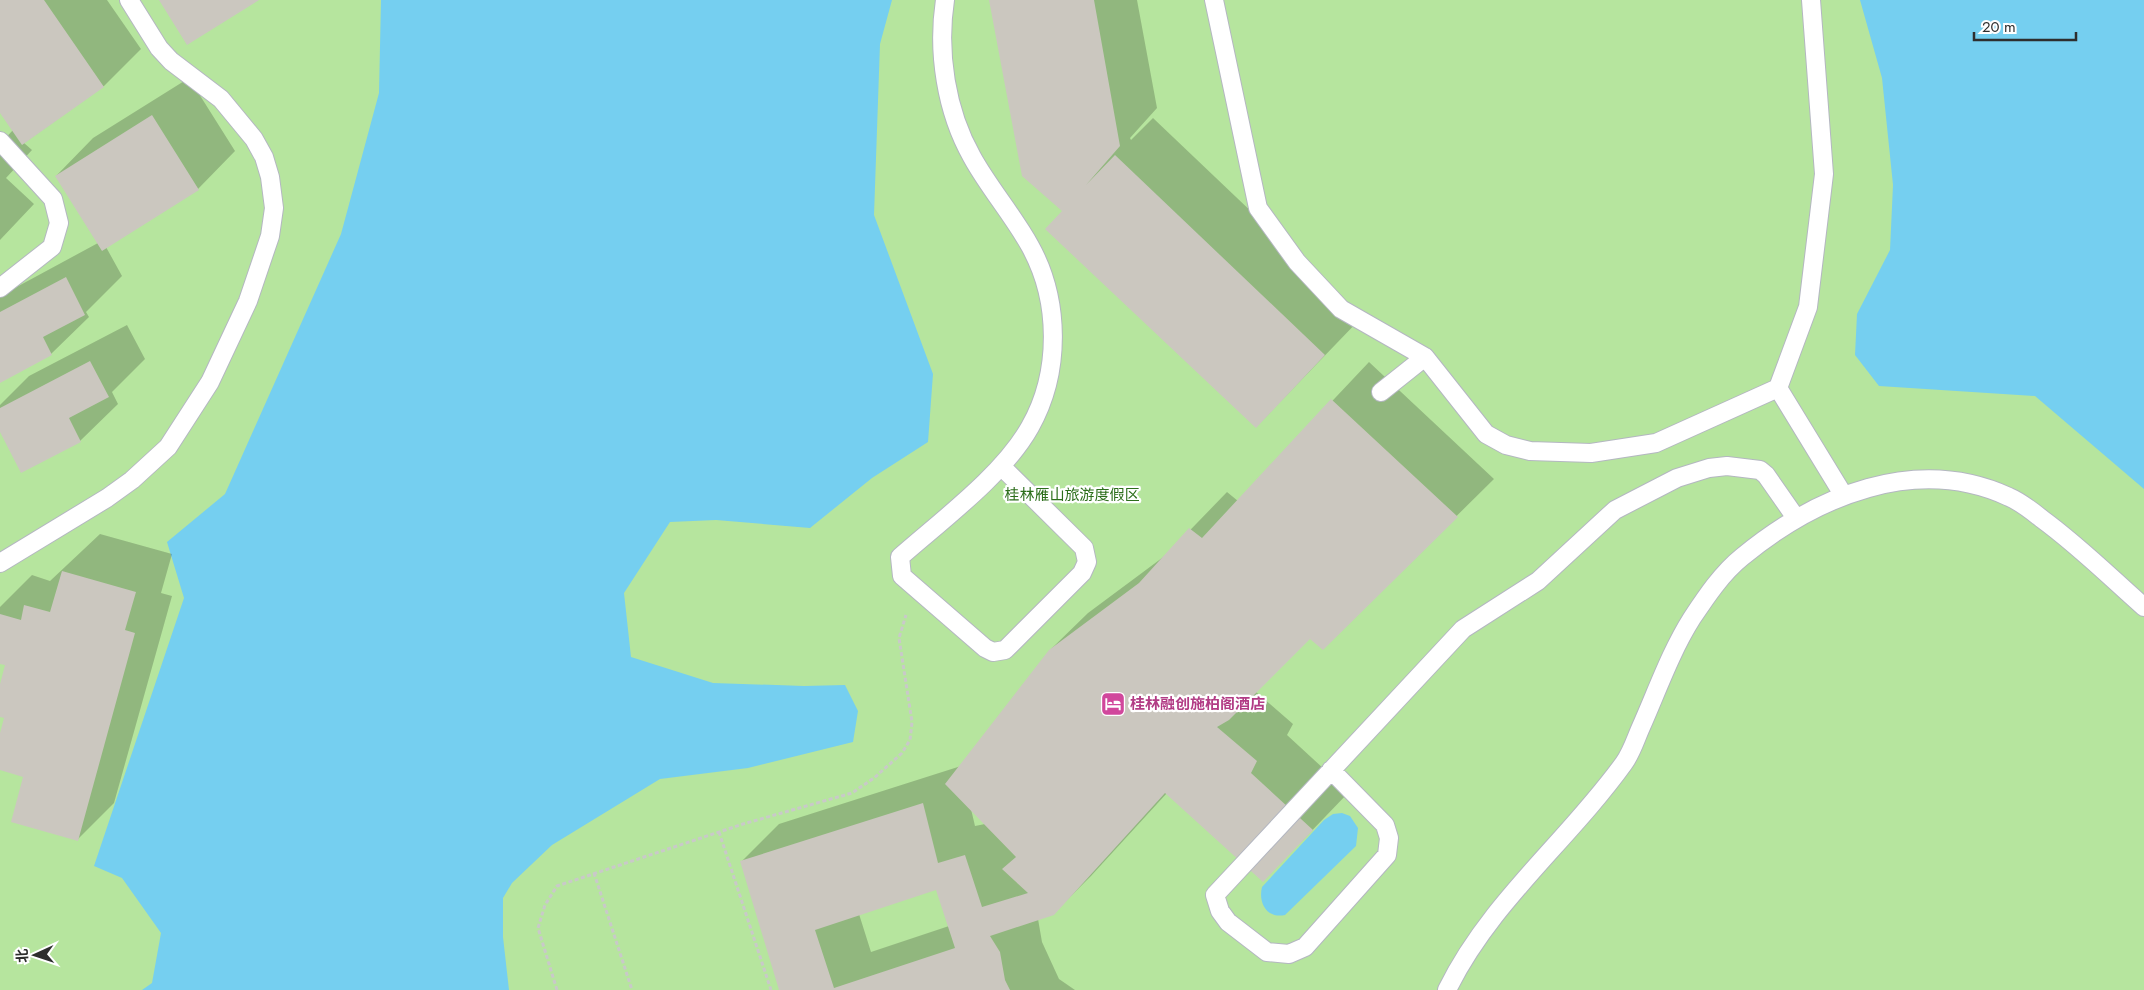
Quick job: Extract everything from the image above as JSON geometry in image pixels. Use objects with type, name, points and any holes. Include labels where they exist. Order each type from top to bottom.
[{"type":"lane","points":[[0,563],[107,498],[132,480],[168,447],[210,382],[248,301],[270,236],[274,208],[272,185],[264,157],[254,139],[221,99],[171,61],[158,48],[129,0]]},
{"type":"lane","points":[[945,0],[941,41],[944,66],[956,120],[972,158],[1028,243],[1040,265],[1051,317],[1054,346],[1045,389],[1030,426],[1001,466],[900,557],[902,576],[985,648],[997,652],[1005,650],[1085,568],[1087,562],[1084,548],[1001,466]]},
{"type":"lane","points":[[1214,0],[1258,208],[1297,262],[1341,309],[1425,356],[1486,434],[1506,445],[1530,451],[1590,453],[1656,443],[1778,388],[1808,308],[1824,174],[1811,0]]},
{"type":"lane","points":[[0,141],[53,199],[59,223],[52,247],[0,288]]},
{"type":"lane","points":[[1381,392],[1425,356]]},
{"type":"lane","points":[[1778,388],[1844,496]]},
{"type":"lane","points":[[1331,770],[1385,825],[1389,838],[1387,855],[1305,947],[1289,954],[1266,952],[1228,922],[1220,911],[1215,895],[1331,770],[1463,629],[1538,581],[1615,510],[1678,478],[1709,468],[1727,466],[1760,470],[1766,475],[1796,518]]},
{"type":"lane","points":[[1447,990],[1478,935],[1512,891],[1566,834],[1626,761],[1691,621],[1716,585],[1741,558],[1796,518],[1844,496],[1879,483],[1919,480],[1947,481],[1974,485],[2004,495],[2030,510],[2076,545],[2144,607]]},
{"type":"path","points":[[557,990],[538,928],[545,905],[557,886],[719,832],[852,793],[874,778],[902,752],[910,740],[912,722],[899,638],[904,617],[926,597]]},
{"type":"path","points":[[719,832],[770,990]]},
{"type":"path","points":[[594,873],[632,990]]},
{"type":"green space","name":"桂林雁山旅游度假区","points":[[0,0],[2144,0],[2144,990],[0,990]]},
{"type":"water","points":[[381,0],[892,0],[880,44],[874,215],[933,374],[928,442],[872,478],[810,528],[716,520],[670,522],[624,593],[631,657],[713,683],[804,686],[845,685],[858,711],[853,742],[748,768],[660,779],[552,845],[512,883],[503,898],[503,937],[509,990],[142,990],[152,983],[161,933],[122,878],[94,866],[184,598],[167,542],[225,494],[341,234],[379,93]]},
{"type":"water","points":[[1860,0],[2144,0],[2144,489],[2035,396],[1879,386],[1855,355],[1857,314],[1890,250],[1893,185],[1882,78]]},
{"type":"water","points":[[1342,813],[1350,816],[1358,828],[1356,846],[1285,915],[1273,915],[1265,909],[1261,899],[1262,887],[1324,820],[1333,814]]},
{"type":"building","points":[[0,0],[44,0],[104,87],[22,145],[0,113]]},
{"type":"building","points":[[159,0],[259,0],[187,45]]},
{"type":"building","points":[[989,0],[1094,0],[1120,146],[1086,185],[1115,155],[1325,355],[1256,428],[1045,229],[1062,211],[1022,176]]},
{"type":"building","points":[[152,115],[199,190],[102,251],[55,176]]},
{"type":"building","points":[[66,277],[85,315],[43,337],[52,355],[0,383],[0,312]]},
{"type":"building","points":[[90,361],[109,397],[69,418],[81,442],[21,473],[0,432],[0,408]]},
{"type":"building","points":[[1331,399],[1458,517],[1323,650],[1310,639],[1229,720],[1217,727],[1257,761],[1251,773],[1313,830],[1263,882],[1165,793],[1054,915],[990,936],[1000,952],[1005,980],[1010,990],[779,990],[740,861],[923,803],[938,863],[965,855],[982,907],[1028,893],[1002,869],[1016,857],[945,784],[1049,650],[1139,583],[1189,528],[1202,538]],"holes":[[[936,890],[955,948],[834,988],[815,930]]]},
{"type":"building","points":[[62,571],[136,592],[125,630],[135,633],[78,841],[11,822],[23,777],[0,770],[0,733],[4,718],[0,717],[0,684],[5,665],[0,664],[0,614],[21,620],[24,605],[50,612]]},
{"type":"place","name":"桂林融创施柏阁酒店","points":[[1113,704]]}]
